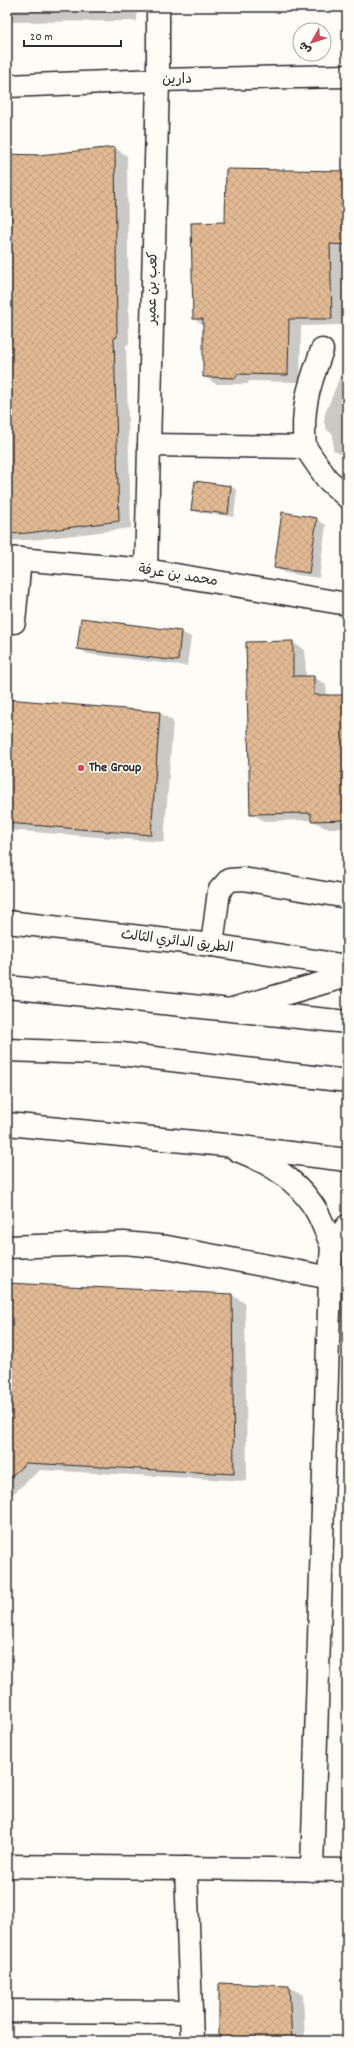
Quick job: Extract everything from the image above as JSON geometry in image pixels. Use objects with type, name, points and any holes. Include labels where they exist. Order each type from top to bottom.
[{"type":"main road","name":"كعب بن عمير","points":[[146,570],[158,80],[158,7]]},
{"type":"main road","name":"دارين","points":[[7,86],[158,80],[347,76]]},
{"type":"main road","points":[[322,350],[305,398],[303,424],[305,447],[327,479],[347,497]]},
{"type":"main road","points":[[149,445],[305,447]]},
{"type":"main road","points":[[13,558],[14,622]]},
{"type":"main road","name":"محمد بن عرفة","points":[[13,558],[146,570],[347,604]]},
{"type":"main road","points":[[212,945],[219,891],[229,880],[243,879],[347,897]]},
{"type":"main road","name":"الطريق الدائري الثالث","points":[[7,922],[212,945],[347,966]]},
{"type":"main road","points":[[232,1009],[347,976]]},
{"type":"main road","points":[[7,987],[199,1008],[232,1009],[347,1022]]},
{"type":"main road","points":[[7,1050],[121,1054],[347,1081]]},
{"type":"main road","points":[[7,1124],[224,1145],[347,1160]]},
{"type":"main road","points":[[224,1145],[260,1158],[292,1181],[316,1211],[337,1252]]},
{"type":"main road","points":[[312,1870],[338,1279],[337,1252],[347,1226]]},
{"type":"main road","points":[[7,1247],[117,1243],[160,1246],[338,1279]]},
{"type":"main road","points":[[7,1866],[347,1870]]},
{"type":"main road","points":[[186,1868],[192,2041]]},
{"type":"main road","points":[[7,2010],[191,2012]]},
{"type":"building","points":[[115,147],[117,337],[114,338],[119,521],[28,533],[7,534],[7,154],[39,155]]},
{"type":"building","points":[[226,169],[347,171],[347,245],[330,244],[332,319],[289,319],[288,375],[237,374],[236,378],[203,377],[203,319],[193,319],[191,223],[225,222]]},
{"type":"building","points":[[195,481],[231,486],[228,514],[191,510]]},
{"type":"building","points":[[282,512],[317,518],[309,573],[274,568]]},
{"type":"building","points":[[81,618],[181,631],[178,661],[77,649]]},
{"type":"building","points":[[293,641],[293,676],[314,676],[314,695],[347,695],[347,820],[311,821],[311,813],[250,814],[246,642]]},
{"type":"building","name":"The Group","points":[[7,699],[160,712],[151,835],[7,823]]},
{"type":"building","points":[[7,1283],[232,1294],[234,1474],[26,1463],[7,1480]]},
{"type":"building","points":[[219,1983],[289,1986],[292,2041],[219,2041]]},
{"type":"place","name":"The Group","points":[[81,768]]}]
